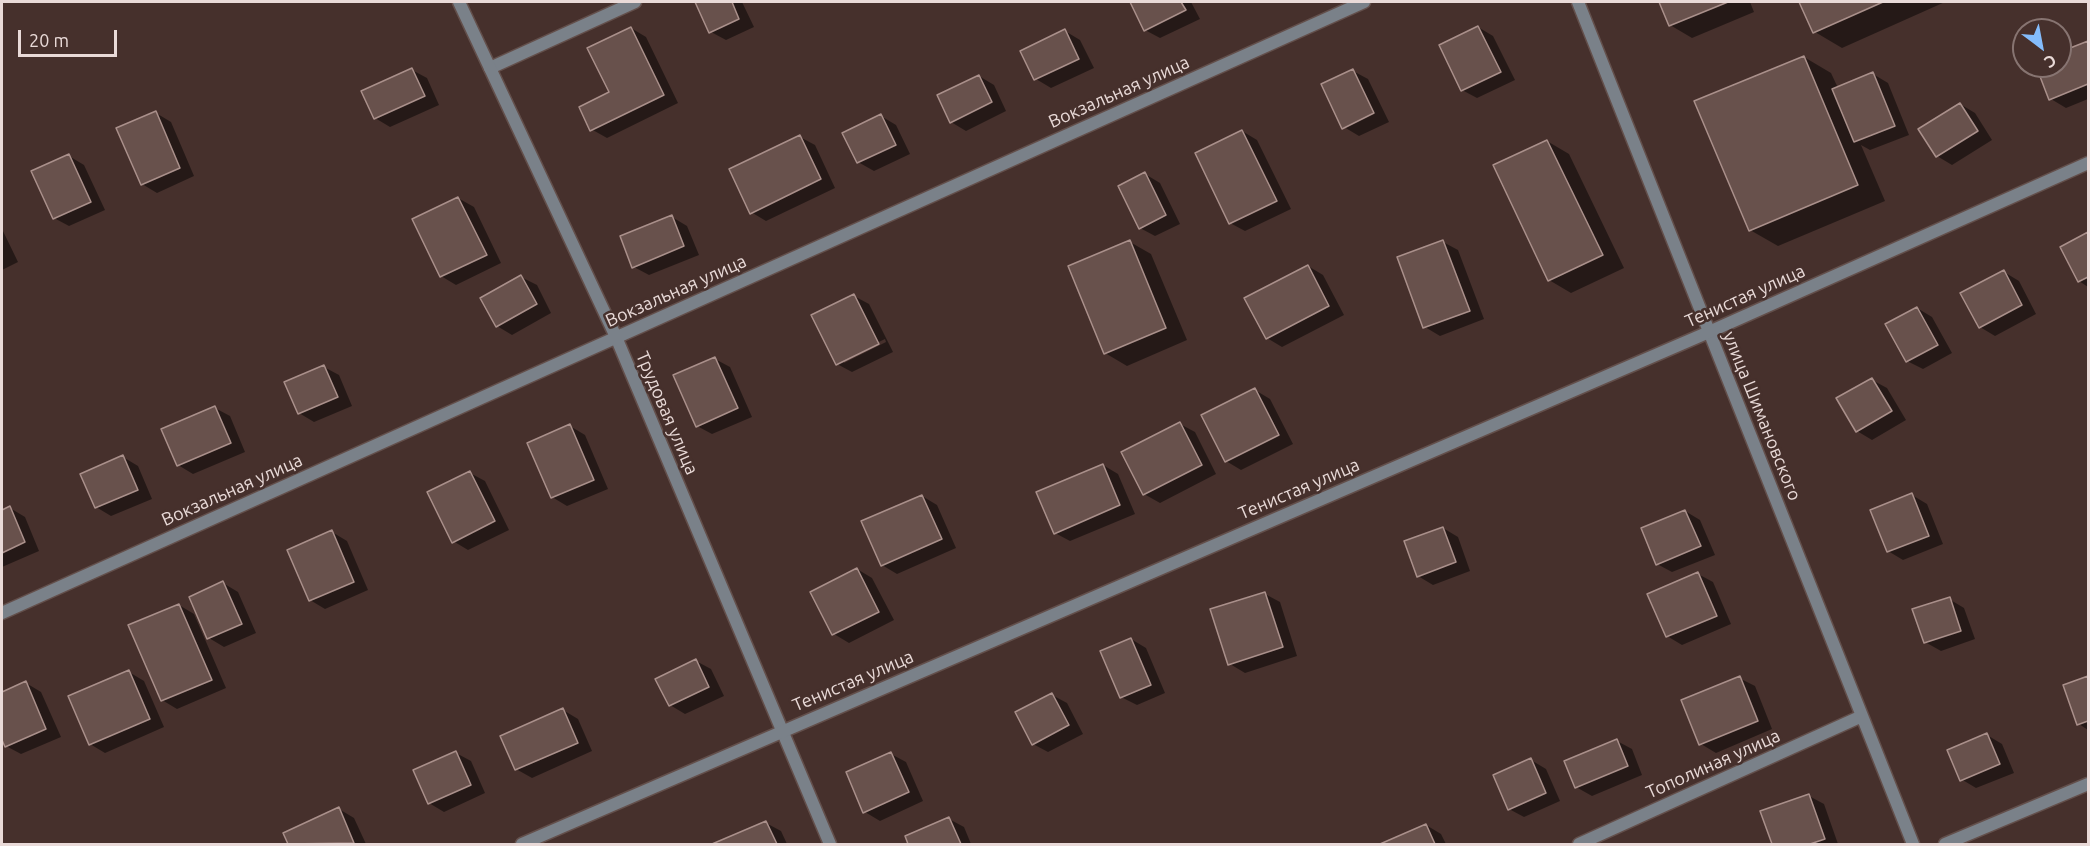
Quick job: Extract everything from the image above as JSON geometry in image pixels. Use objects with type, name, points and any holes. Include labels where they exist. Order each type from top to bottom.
[{"type":"street","name":"Трудовая улица","points":[[459,2],[616,338],[830,844]]},
{"type":"street","points":[[490,68],[635,2]]},
{"type":"street","name":"Вокзальная улица","points":[[2,613],[1364,2]]},
{"type":"street","name":"улица Шимановского","points":[[1578,2],[1913,844]]},
{"type":"street","name":"Тенистая улица","points":[[522,844],[1709,332],[2088,163]]},
{"type":"street","name":"Тополиная улица","points":[[1579,844],[1862,716]]},
{"type":"street","points":[[1945,844],[2088,784]]},
{"type":"building","points":[[695,2],[732,2],[739,19],[709,33]]},
{"type":"building","points":[[1130,2],[1181,2],[1186,10],[1144,31]]},
{"type":"building","points":[[1659,2],[1728,2],[1669,26]]},
{"type":"building","points":[[1799,2],[1883,2],[1813,33]]},
{"type":"building","points":[[1478,26],[1501,72],[1461,91],[1439,45]]},
{"type":"building","points":[[631,27],[664,95],[590,131],[579,107],[609,92],[587,48]]},
{"type":"building","points":[[1065,29],[1079,59],[1034,80],[1020,51]]},
{"type":"building","points":[[2088,41],[2088,84],[2049,100],[2041,78],[2072,78],[2072,47]]},
{"type":"building","points":[[1804,56],[1858,185],[1749,231],[1694,101]]},
{"type":"building","points":[[412,68],[425,96],[374,119],[361,91]]},
{"type":"building","points":[[1353,69],[1374,113],[1342,129],[1321,84]]},
{"type":"building","points":[[1873,72],[1895,126],[1854,142],[1832,89]]},
{"type":"building","points":[[979,75],[992,102],[950,123],[937,95]]},
{"type":"building","points":[[1960,103],[1978,131],[1936,157],[1918,129]]},
{"type":"building","points":[[156,111],[180,168],[141,185],[116,128]]},
{"type":"building","points":[[881,114],[896,145],[857,163],[842,133]]},
{"type":"building","points":[[1242,130],[1277,201],[1229,224],[1195,153]]},
{"type":"building","points":[[800,135],[821,179],[750,214],[729,169]]},
{"type":"building","points":[[1547,140],[1603,255],[1548,281],[1493,165]]},
{"type":"building","points":[[69,154],[91,202],[53,219],[31,171]]},
{"type":"building","points":[[1145,172],[1166,215],[1139,229],[1118,186]]},
{"type":"building","points":[[458,197],[487,255],[440,277],[412,219]]},
{"type":"building","points":[[672,215],[684,246],[632,268],[620,236]]},
{"type":"building","points":[[2088,232],[2088,277],[2078,282],[2060,247]]},
{"type":"building","points":[[1130,240],[1166,328],[1104,354],[1068,266]]},
{"type":"building","points":[[1443,240],[1470,311],[1423,328],[1397,257]]},
{"type":"building","points":[[1308,265],[1329,306],[1266,339],[1244,298]]},
{"type":"building","points":[[2004,270],[2022,305],[1979,328],[1960,293]]},
{"type":"building","points":[[521,275],[537,304],[496,327],[480,298]]},
{"type":"building","points":[[854,294],[879,344],[836,365],[811,315]]},
{"type":"building","points":[[1917,307],[1938,345],[1906,362],[1885,324]]},
{"type":"building","points":[[715,357],[738,408],[696,427],[673,375]]},
{"type":"building","points":[[324,365],[338,397],[298,414],[284,382]]},
{"type":"building","points":[[1872,378],[1892,411],[1856,432],[1836,398]]},
{"type":"building","points":[[1255,388],[1279,435],[1225,462],[1201,415]]},
{"type":"building","points":[[215,406],[231,443],[177,466],[161,429]]},
{"type":"building","points":[[1180,422],[1202,465],[1143,495],[1121,452]]},
{"type":"building","points":[[570,424],[594,480],[551,498],[527,443]]},
{"type":"building","points":[[123,455],[138,490],[95,508],[80,474]]},
{"type":"building","points":[[1103,464],[1120,505],[1054,534],[1036,492]]},
{"type":"building","points":[[470,471],[495,521],[452,543],[427,492]]},
{"type":"building","points":[[1912,493],[1929,536],[1887,552],[1870,510]]},
{"type":"building","points":[[922,495],[942,539],[881,566],[861,521]]},
{"type":"building","points":[[10,506],[25,542],[2,553],[2,510]]},
{"type":"building","points":[[1685,510],[1701,546],[1656,565],[1641,528]]},
{"type":"building","points":[[1443,527],[1456,562],[1417,577],[1404,541]]},
{"type":"building","points":[[332,530],[354,582],[309,601],[287,550]]},
{"type":"building","points":[[857,568],[879,612],[832,635],[810,592]]},
{"type":"building","points":[[1698,572],[1717,616],[1666,637],[1647,594]]},
{"type":"building","points":[[223,581],[242,624],[207,639],[189,597]]},
{"type":"building","points":[[1265,592],[1283,647],[1228,665],[1210,609]]},
{"type":"building","points":[[1950,597],[1961,631],[1924,643],[1912,609]]},
{"type":"building","points":[[179,604],[212,680],[161,701],[128,625]]},
{"type":"building","points":[[1131,638],[1151,685],[1120,698],[1100,651]]},
{"type":"building","points":[[696,659],[709,687],[669,706],[655,679]]},
{"type":"building","points":[[129,670],[150,719],[89,745],[68,696]]},
{"type":"building","points":[[1740,676],[1758,721],[1699,745],[1681,700]]},
{"type":"building","points":[[2088,676],[2088,721],[2077,725],[2063,685]]},
{"type":"building","points":[[26,681],[46,729],[5,747],[2,740],[2,692]]},
{"type":"building","points":[[1052,693],[1069,725],[1032,745],[1015,712]]},
{"type":"building","points":[[563,708],[578,743],[515,770],[500,736]]},
{"type":"building","points":[[1987,733],[2000,764],[1960,781],[1947,750]]},
{"type":"building","points":[[1617,739],[1628,766],[1575,788],[1564,761]]},
{"type":"building","points":[[456,751],[471,785],[428,804],[413,770]]},
{"type":"building","points":[[891,752],[909,792],[863,813],[846,772]]},
{"type":"building","points":[[1531,758],[1546,793],[1508,810],[1493,775]]},
{"type":"building","points":[[1809,794],[1825,839],[1810,844],[1772,844],[1760,811]]},
{"type":"building","points":[[339,807],[354,843],[288,844],[283,833]]},
{"type":"building","points":[[949,817],[961,844],[908,844],[905,836]]},
{"type":"building","points":[[766,821],[777,844],[712,844]]},
{"type":"building","points":[[1426,824],[1435,844],[1380,844]]}]
